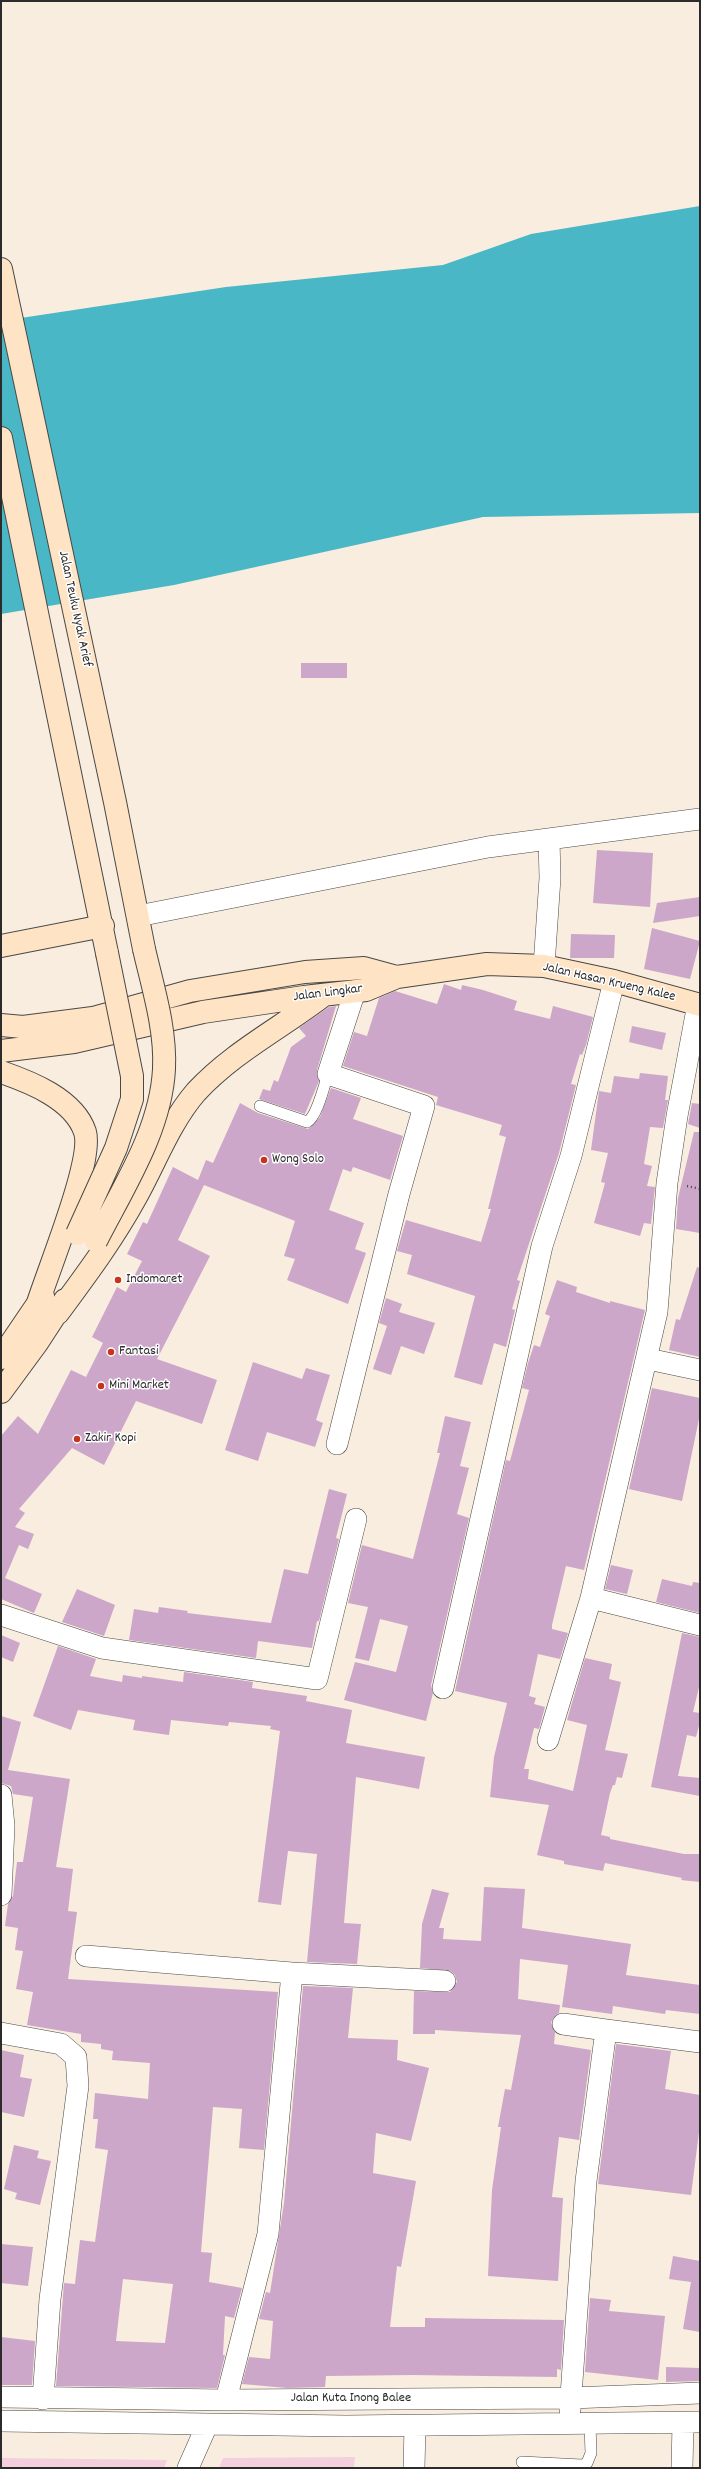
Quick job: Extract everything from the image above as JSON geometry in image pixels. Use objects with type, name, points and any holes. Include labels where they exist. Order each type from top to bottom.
[{"type":"main road","name":"Jalan Teuku Nyak Arief","points":[[1,269],[115,802],[161,1026],[164,1070],[152,1123],[145,1142],[86,1237]]},
{"type":"main road","points":[[1,438],[103,926],[132,1076],[132,1100],[86,1237],[58,1313]]},
{"type":"main road","points":[[1,946],[103,926]]},
{"type":"main road","name":"Jalan Hasan Krueng Kalee","points":[[397,977],[486,964],[544,958],[614,981],[699,1005]]},
{"type":"main road","name":"Jalan Lingkar","points":[[1,1026],[23,1027],[93,1018],[190,991],[305,972],[364,968],[397,977]]},
{"type":"main road","name":"Jalan Lingkar","points":[[1,1051],[74,1042],[203,1012],[324,994],[366,990],[397,977]]},
{"type":"main road","points":[[1,1392],[102,1255],[152,1168],[174,1125],[195,1094],[222,1066],[324,994]]},
{"type":"main road","points":[[1,1072],[50,1094],[64,1104],[77,1118],[85,1132],[86,1146],[66,1223],[36,1309]]},
{"type":"main road","points":[[1,1358],[86,1237]]},
{"type":"street","points":[[138,916],[400,863],[488,847],[700,819]]},
{"type":"street","points":[[544,958],[550,878],[549,839]]},
{"type":"street","points":[[443,1688],[542,1246],[571,1156],[614,981]]},
{"type":"street","points":[[337,1444],[399,1194],[424,1106],[328,1074],[355,991]]},
{"type":"street","points":[[548,1740],[591,1598],[648,1359],[660,1291],[662,1228],[667,1183],[677,1116],[699,1005]]},
{"type":"street","points":[[648,1359],[700,1370]]},
{"type":"street","points":[[1,1615],[102,1648],[317,1679],[356,1519]]},
{"type":"street","points":[[591,1598],[700,1625]]},
{"type":"street","points":[[1,1795],[4,1826],[1,1895]]},
{"type":"street","points":[[86,1956],[292,1973],[445,1982]]},
{"type":"street","points":[[226,2400],[268,2234],[292,1973]]},
{"type":"street","points":[[563,2024],[700,2042]]},
{"type":"street","points":[[580,2425],[571,2398],[586,2181],[606,2030]]},
{"type":"street","points":[[1,2033],[61,2044],[76,2057],[78,2086],[50,2299],[43,2399]]},
{"type":"street","name":"Jalan Kuta Inong Balee","points":[[1,2397],[43,2399],[226,2400],[571,2398],[700,2393]]},
{"type":"street","name":"Jalan Kuta Inong Balee","points":[[1,2421],[207,2425],[415,2426],[580,2425],[692,2422]]},
{"type":"street","points":[[682,2468],[692,2422]]},
{"type":"street","points":[[188,2468],[207,2425]]},
{"type":"street","points":[[414,2468],[415,2426]]},
{"type":"lane","points":[[260,1106],[307,1122],[311,1120],[316,1110],[328,1074]]},
{"type":"lane","points":[[522,2462],[582,2465],[587,2463],[591,2453],[580,2425]]},
{"type":"shaded area","points":[[355,2457],[354,2468],[219,2468],[223,2458]]},
{"type":"shaded area","points":[[1,2458],[167,2460],[164,2468],[1,2468]]},
{"type":"water","points":[[700,206],[700,513],[483,517],[174,585],[1,614],[1,321],[226,287],[443,265],[531,234]]},
{"type":"building","points":[[301,663],[347,663],[347,678],[301,678]]},
{"type":"building","points":[[597,850],[653,853],[650,907],[593,903]]},
{"type":"building","points":[[700,897],[700,916],[653,923],[657,903]]},
{"type":"building","points":[[652,928],[700,941],[690,979],[644,969]]},
{"type":"building","points":[[571,934],[615,935],[614,958],[570,958]]},
{"type":"building","points":[[444,984],[461,990],[462,985],[517,1001],[514,1010],[550,1019],[553,1006],[593,1017],[586,1045],[582,1055],[580,1054],[571,1084],[576,1085],[559,1153],[517,1280],[520,1281],[512,1309],[515,1310],[506,1347],[494,1343],[482,1385],[454,1377],[475,1296],[407,1274],[412,1255],[397,1251],[406,1220],[481,1242],[491,1209],[488,1209],[506,1137],[499,1135],[502,1125],[436,1105],[438,1097],[343,1066],[354,1032],[367,1036],[379,998],[395,991],[437,1004]]},
{"type":"building","points":[[336,1006],[317,1070],[319,1081],[305,1114],[259,1099],[263,1089],[270,1091],[274,1080],[278,1082],[291,1047],[306,1036],[299,1028],[329,1007]]},
{"type":"building","points":[[632,1026],[666,1033],[662,1050],[629,1042]]},
{"type":"building","points":[[640,1073],[668,1076],[665,1100],[668,1100],[663,1128],[650,1127],[644,1164],[652,1166],[647,1186],[655,1187],[651,1224],[644,1223],[640,1236],[594,1223],[605,1183],[601,1182],[608,1153],[591,1150],[599,1091],[611,1093],[614,1076],[639,1079]]},
{"type":"building","points":[[331,1088],[361,1098],[353,1119],[403,1136],[390,1180],[353,1167],[351,1172],[343,1169],[329,1210],[364,1223],[355,1249],[366,1253],[348,1304],[287,1280],[295,1259],[284,1256],[295,1221],[204,1185],[178,1240],[210,1256],[157,1359],[217,1380],[202,1424],[136,1401],[104,1465],[72,1448],[19,1509],[25,1513],[15,1527],[34,1534],[28,1549],[19,1545],[5,1578],[42,1594],[34,1613],[1,1599],[1,1436],[18,1416],[38,1434],[71,1370],[86,1377],[103,1343],[92,1337],[117,1287],[126,1292],[142,1261],[127,1254],[143,1222],[147,1224],[173,1167],[198,1180],[206,1160],[213,1163],[240,1103],[258,1113],[308,1129],[320,1117]]},
{"type":"building","points":[[692,1103],[700,1104],[700,1128],[688,1124]]},
{"type":"building","points":[[694,1132],[700,1132],[700,1233],[676,1229],[678,1198]]},
{"type":"building","points":[[697,1267],[700,1268],[700,1357],[669,1350],[676,1319],[680,1320]]},
{"type":"building","points":[[557,1280],[577,1287],[576,1292],[610,1303],[610,1301],[645,1310],[584,1570],[566,1566],[552,1625],[552,1629],[568,1633],[560,1659],[538,1654],[529,1696],[536,1698],[534,1704],[545,1707],[539,1729],[534,1728],[524,1769],[529,1769],[528,1779],[573,1791],[587,1725],[567,1720],[585,1658],[612,1664],[609,1679],[621,1682],[605,1750],[628,1754],[622,1778],[617,1777],[615,1785],[613,1785],[610,1793],[601,1835],[610,1837],[610,1839],[684,1854],[700,1854],[700,1882],[681,1880],[682,1878],[605,1863],[603,1871],[564,1864],[564,1861],[537,1855],[549,1805],[490,1797],[494,1757],[507,1703],[455,1691],[506,1460],[510,1461],[529,1390],[522,1388],[528,1363],[534,1345],[540,1347],[550,1316],[545,1314]]},
{"type":"building","points":[[386,1298],[402,1304],[399,1312],[435,1323],[424,1354],[401,1346],[391,1375],[373,1369],[387,1326],[379,1323]]},
{"type":"building","points":[[253,1362],[302,1379],[306,1368],[330,1375],[316,1420],[323,1423],[315,1447],[267,1432],[258,1461],[225,1450]]},
{"type":"building","points":[[652,1388],[700,1398],[700,1414],[682,1501],[629,1489]]},
{"type":"building","points":[[445,1416],[471,1422],[460,1466],[469,1468],[457,1514],[469,1518],[431,1685],[433,1693],[426,1721],[344,1700],[355,1662],[396,1672],[408,1626],[380,1619],[369,1661],[355,1658],[368,1607],[348,1603],[362,1545],[413,1559],[440,1453],[437,1453]]},
{"type":"building","points":[[329,1489],[347,1494],[336,1538],[339,1539],[319,1621],[317,1621],[312,1648],[258,1641],[256,1658],[129,1640],[134,1609],[158,1613],[159,1607],[188,1611],[187,1613],[271,1623],[284,1569],[308,1574]]},
{"type":"building","points":[[611,1565],[633,1570],[627,1594],[605,1589]]},
{"type":"building","points":[[662,1579],[692,1586],[693,1582],[700,1583],[700,1613],[656,1602]]},
{"type":"building","points":[[77,1589],[115,1605],[104,1636],[62,1622]]},
{"type":"building","points":[[682,1633],[700,1637],[700,1683],[693,1712],[700,1713],[700,1722],[696,1737],[687,1735],[678,1776],[700,1778],[700,1796],[651,1787]]},
{"type":"building","points":[[1,1635],[20,1643],[13,1662],[1,1657]]},
{"type":"building","points":[[58,1646],[96,1659],[90,1676],[122,1682],[123,1675],[142,1678],[142,1676],[183,1682],[184,1672],[253,1682],[252,1688],[307,1696],[306,1701],[352,1710],[346,1743],[425,1757],[419,1789],[356,1777],[344,1923],[361,1924],[357,1964],[307,1962],[317,1854],[288,1851],[281,1905],[258,1902],[280,1731],[270,1729],[271,1726],[229,1722],[228,1726],[171,1720],[169,1735],[133,1730],[135,1720],[78,1710],[71,1730],[33,1716]]},
{"type":"building","points":[[1,1716],[21,1722],[8,1770],[70,1779],[56,1867],[73,1869],[68,1911],[77,1912],[68,1979],[278,1992],[264,2150],[239,2148],[242,2109],[213,2107],[201,2252],[212,2253],[209,2282],[242,2288],[234,2318],[225,2316],[223,2355],[225,2355],[217,2388],[56,2386],[64,2283],[75,2284],[80,2240],[95,2242],[108,2150],[95,2148],[98,2119],[93,2119],[95,2093],[148,2099],[150,2063],[112,2060],[113,2051],[101,2049],[101,2044],[81,2042],[81,2034],[27,2025],[33,1992],[16,1989],[23,1951],[15,1950],[18,1928],[5,1926],[8,1904],[13,1896],[17,1862],[23,1862],[33,1797],[13,1794],[11,1786],[1,1783]],"holes":[[[123,2279],[173,2284],[165,2343],[116,2341]]]},
{"type":"building","points":[[484,1887],[525,1889],[522,1928],[631,1944],[626,1975],[700,1985],[700,2014],[666,2010],[665,2014],[613,2006],[612,2014],[562,2007],[568,1965],[520,1959],[518,1999],[560,2005],[559,2013],[551,2022],[555,2033],[554,2044],[591,2050],[579,2140],[559,2137],[552,2197],[563,2198],[558,2281],[488,2276],[492,2190],[501,2127],[498,2127],[505,2089],[511,2090],[521,2035],[435,2030],[435,2034],[413,2034],[414,1991],[450,1992],[457,1982],[455,1975],[451,1971],[420,1968],[422,1924],[432,1889],[449,1893],[439,1928],[444,1928],[443,1939],[481,1941]]},
{"type":"building","points":[[303,1986],[353,1988],[348,2038],[398,2040],[397,2060],[429,2068],[411,2141],[376,2133],[373,2173],[416,2181],[401,2267],[397,2266],[390,2327],[425,2327],[425,2318],[564,2320],[561,2370],[557,2369],[557,2377],[412,2375],[326,2376],[325,2387],[287,2388],[242,2384],[249,2357],[270,2359],[273,2321],[259,2319],[266,2292],[270,2293],[284,2203]]},
{"type":"building","points":[[616,2044],[671,2051],[665,2089],[700,2095],[700,2124],[691,2195],[598,2184]]},
{"type":"building","points":[[1,2050],[24,2055],[20,2077],[32,2079],[24,2117],[1,2112]]},
{"type":"building","points":[[14,2145],[39,2151],[37,2158],[51,2161],[40,2205],[15,2199],[17,2193],[4,2189]]},
{"type":"building","points":[[1,2244],[33,2247],[28,2286],[1,2283]]},
{"type":"building","points":[[673,2256],[700,2261],[700,2332],[683,2329],[691,2282],[669,2279]]},
{"type":"building","points":[[590,2298],[611,2300],[609,2311],[665,2316],[658,2380],[585,2372]]},
{"type":"building","points":[[1,2337],[35,2341],[32,2385],[1,2385]]},
{"type":"building","points":[[666,2367],[700,2368],[700,2381],[666,2382]]},
{"type":"place","name":"Wong Solo","points":[[264,1160]]},
{"type":"place","name":"Indomaret","points":[[118,1280]]},
{"type":"place","name":"Fantasi","points":[[111,1352]]},
{"type":"place","name":"Mini Market","points":[[101,1386]]},
{"type":"place","name":"Zakir Kopi","points":[[77,1439]]}]
